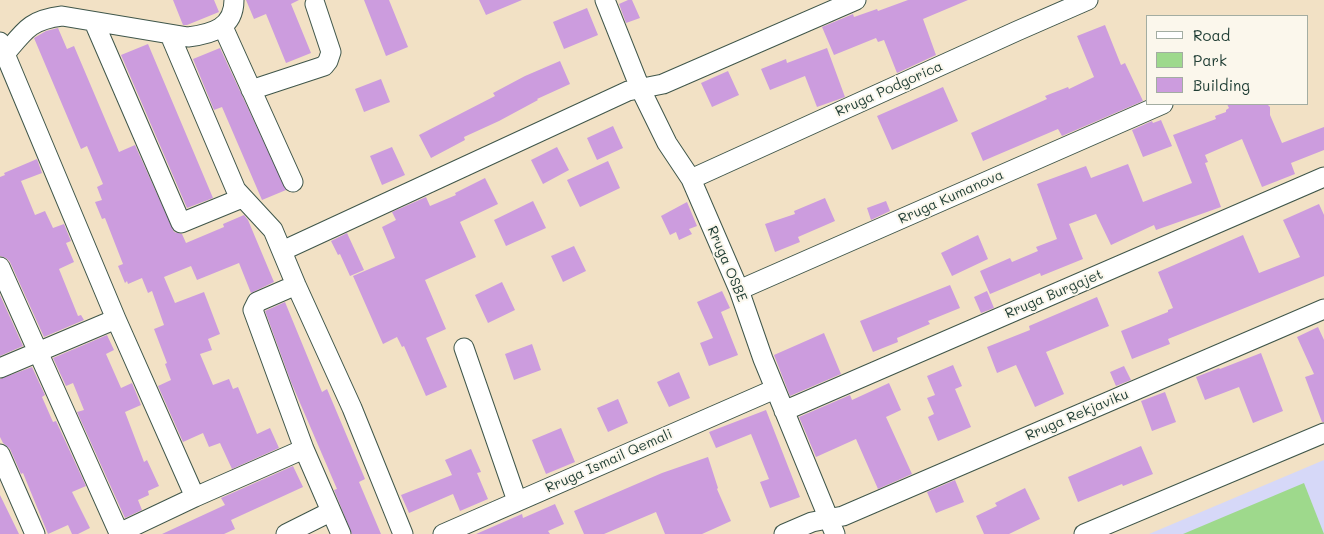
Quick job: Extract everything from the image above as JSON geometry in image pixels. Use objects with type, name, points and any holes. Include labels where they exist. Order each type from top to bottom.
[{"type":"street","points":[[194,497],[116,319],[3,48],[30,25],[44,18],[62,16],[170,35],[188,37],[205,35],[223,26],[230,18],[234,10],[234,0]]},
{"type":"street","name":"Rruga OSBE","points":[[605,0],[640,88],[667,143],[691,179],[738,290],[784,411],[832,526]]},
{"type":"street","points":[[282,251],[628,91],[663,84],[856,0]]},
{"type":"street","name":"Rruga Podgorica","points":[[691,179],[1088,0]]},
{"type":"street","points":[[251,90],[324,66],[328,61],[330,52],[315,4]]},
{"type":"street","points":[[94,22],[181,223],[242,198]]},
{"type":"street","points":[[223,26],[293,182]]},
{"type":"street","points":[[170,35],[236,190],[273,230],[352,408],[403,534]]},
{"type":"street","name":"Rruga Kumanova","points":[[738,290],[1161,105]]},
{"type":"street","name":"Rruga Burgajet","points":[[784,411],[1324,177]]},
{"type":"street","points":[[0,266],[119,533],[194,497],[304,449]]},
{"type":"street","points":[[296,285],[257,302],[253,310],[304,449],[341,534]]},
{"type":"street","name":"Rruga Rekjaviku","points":[[784,534],[812,522],[832,526],[843,516],[1324,309]]},
{"type":"street","points":[[0,368],[116,319]]},
{"type":"street","points":[[464,348],[517,501]]},
{"type":"street","name":"Rruga Ismail Qemali","points":[[443,534],[474,528],[517,501],[775,388]]},
{"type":"street","points":[[1084,534],[1324,433]]},
{"type":"street","points":[[0,454],[35,534]]},
{"type":"street","points":[[286,534],[330,512]]},
{"type":"shaded area","points":[[1324,460],[1324,534],[1149,534]]},
{"type":"green space","points":[[1304,483],[1324,534],[1183,534]]},
{"type":"building","points":[[173,0],[214,0],[219,12],[183,25]]},
{"type":"building","points":[[246,0],[299,0],[291,4],[311,53],[286,63],[266,14],[254,19]]},
{"type":"building","points":[[364,0],[389,0],[408,47],[386,56]]},
{"type":"building","points":[[479,0],[522,0],[486,15]]},
{"type":"building","points":[[632,0],[640,18],[626,23],[619,4]]},
{"type":"building","points":[[908,0],[968,0],[923,19],[936,55],[897,73],[884,40],[878,42],[876,38],[834,55],[822,27],[853,14],[854,17],[877,9],[878,11]]},
{"type":"building","points":[[587,8],[598,35],[564,49],[553,22]]},
{"type":"building","points":[[1105,25],[1121,65],[1125,63],[1143,101],[1062,136],[1058,129],[983,161],[971,133],[1047,99],[1045,96],[1068,87],[1069,89],[1094,77],[1077,36]]},
{"type":"building","points":[[58,28],[67,49],[74,46],[119,152],[135,145],[174,232],[182,234],[186,243],[224,227],[223,224],[244,215],[248,220],[274,282],[251,293],[239,263],[197,280],[191,266],[164,277],[175,303],[204,292],[220,334],[208,339],[212,350],[200,354],[213,385],[229,379],[233,389],[238,387],[257,434],[270,428],[279,448],[232,469],[220,443],[209,447],[203,433],[183,442],[158,386],[171,380],[165,364],[167,363],[154,329],[164,325],[152,291],[148,293],[142,278],[128,284],[127,281],[125,283],[118,266],[123,264],[105,218],[102,219],[95,202],[102,200],[97,187],[103,184],[87,146],[81,149],[34,38],[46,31]]},
{"type":"building","points":[[148,44],[213,198],[187,208],[121,55]]},
{"type":"building","points":[[220,48],[286,190],[262,200],[222,107],[214,110],[193,59]]},
{"type":"building","points":[[827,48],[845,97],[817,107],[805,76],[770,90],[761,69],[786,59],[787,63]]},
{"type":"building","points":[[560,61],[570,84],[464,137],[465,140],[431,158],[419,135],[495,96],[493,93],[525,76]]},
{"type":"building","points":[[728,71],[739,95],[712,107],[701,83]]},
{"type":"building","points":[[381,79],[390,102],[364,112],[355,89]]},
{"type":"building","points":[[943,87],[958,121],[892,150],[877,116]]},
{"type":"building","points":[[1228,105],[1268,105],[1270,107],[1270,115],[1282,143],[1324,127],[1324,150],[1291,163],[1295,174],[1262,187],[1242,139],[1205,155],[1208,162],[1205,163],[1221,207],[1156,230],[1154,225],[1111,245],[1096,214],[1069,224],[1083,259],[1041,276],[1040,273],[990,294],[980,271],[1010,258],[1012,262],[1038,251],[1036,247],[1057,239],[1037,184],[1086,166],[1091,178],[1128,164],[1143,202],[1192,183],[1173,135],[1216,119],[1215,116],[1226,112],[1229,108]]},
{"type":"building","points":[[1161,120],[1172,146],[1143,157],[1132,130],[1152,121],[1153,123]]},
{"type":"building","points":[[613,126],[623,148],[597,160],[587,138]]},
{"type":"building","points":[[392,147],[405,175],[382,185],[370,156]]},
{"type":"building","points":[[557,147],[569,170],[543,184],[531,160]]},
{"type":"building","points":[[37,159],[42,173],[21,181],[35,215],[45,211],[53,228],[64,224],[71,241],[66,243],[74,262],[59,269],[78,316],[81,315],[84,320],[44,337],[10,262],[0,256],[0,177],[5,175],[4,173]]},
{"type":"building","points":[[608,161],[620,188],[580,207],[567,180]]},
{"type":"building","points":[[485,178],[498,204],[460,222],[476,257],[425,280],[446,329],[426,338],[447,387],[426,396],[404,346],[402,347],[397,337],[383,344],[353,276],[395,258],[382,227],[396,220],[392,212],[426,197],[430,206],[456,195],[455,193]]},
{"type":"building","points":[[825,198],[835,221],[798,237],[800,242],[775,252],[765,224],[795,214],[794,211]]},
{"type":"building","points":[[533,201],[546,228],[506,246],[494,220]]},
{"type":"building","points":[[886,201],[890,211],[871,220],[867,208]]},
{"type":"building","points":[[687,202],[697,226],[689,229],[692,234],[679,240],[676,232],[670,235],[661,216]]},
{"type":"building","points":[[1319,204],[1324,215],[1324,276],[1168,339],[1170,344],[1132,359],[1121,331],[1168,312],[1168,310],[1173,308],[1158,272],[1243,235],[1259,273],[1300,257],[1283,220]]},
{"type":"building","points":[[347,233],[364,270],[350,276],[340,254],[338,255],[331,241]]},
{"type":"building","points":[[978,235],[988,259],[952,276],[941,253]]},
{"type":"building","points":[[574,246],[586,271],[563,282],[551,256]]},
{"type":"building","points":[[502,282],[515,310],[488,323],[475,295]]},
{"type":"building","points":[[950,285],[960,308],[928,321],[930,324],[897,338],[898,342],[873,352],[860,321]]},
{"type":"building","points":[[722,291],[730,308],[721,312],[738,355],[709,366],[700,343],[713,338],[697,302]]},
{"type":"building","points":[[987,291],[994,308],[981,313],[974,297]]},
{"type":"building","points":[[0,295],[23,346],[0,356]]},
{"type":"building","points":[[1097,297],[1109,326],[1046,352],[1064,394],[1035,407],[1016,365],[997,373],[987,347],[1030,330],[1029,326]]},
{"type":"building","points":[[285,302],[322,392],[327,389],[365,479],[359,482],[381,534],[352,534],[334,490],[337,489],[291,382],[265,311]]},
{"type":"building","points":[[1318,327],[1324,340],[1324,422],[1322,422],[1305,377],[1314,374],[1297,337]]},
{"type":"building","points":[[824,333],[841,374],[790,396],[774,355]]},
{"type":"building","points":[[107,335],[114,350],[106,354],[121,388],[132,383],[141,405],[125,412],[144,462],[147,460],[159,486],[148,491],[149,495],[138,500],[142,510],[125,518],[77,412],[84,410],[73,383],[66,386],[53,358]]},
{"type":"building","points":[[532,344],[541,370],[514,380],[505,354]]},
{"type":"building","points":[[1261,353],[1283,411],[1253,423],[1239,387],[1205,400],[1196,377]]},
{"type":"building","points":[[953,365],[962,386],[955,389],[971,427],[938,441],[928,417],[934,414],[927,398],[935,395],[927,376]]},
{"type":"building","points":[[1124,366],[1131,380],[1116,386],[1110,372]]},
{"type":"building","points":[[32,367],[45,395],[42,397],[53,422],[56,421],[86,486],[72,492],[90,528],[78,534],[72,534],[68,525],[48,534],[23,473],[21,474],[10,449],[3,443],[0,437],[0,379]]},
{"type":"building","points":[[679,372],[690,398],[669,407],[657,382]]},
{"type":"building","points":[[889,383],[901,410],[886,417],[912,474],[878,489],[856,439],[816,457],[799,417],[850,395],[852,400]]},
{"type":"building","points":[[1165,392],[1176,422],[1152,431],[1141,401]]},
{"type":"building","points":[[618,399],[628,423],[608,432],[597,408]]},
{"type":"building","points":[[766,410],[800,497],[770,508],[760,482],[769,479],[751,434],[716,448],[709,432]]},
{"type":"building","points":[[561,428],[575,462],[546,474],[532,440]]},
{"type":"building","points":[[1141,446],[1153,474],[1078,502],[1068,477]]},
{"type":"building","points":[[471,449],[481,472],[477,473],[488,499],[460,511],[453,494],[409,513],[401,495],[452,475],[445,460]]},
{"type":"building","points":[[708,457],[717,489],[731,521],[702,534],[665,534],[656,512],[604,534],[584,534],[574,511],[662,473]]},
{"type":"building","points":[[293,466],[303,487],[231,520],[235,529],[224,534],[162,534],[225,505],[221,498]]},
{"type":"building","points":[[955,480],[964,502],[936,513],[927,492]]},
{"type":"building","points":[[1025,488],[1040,519],[1009,534],[984,534],[976,516],[997,506],[995,503]]},
{"type":"building","points":[[0,495],[19,534],[0,534]]},
{"type":"building","points":[[555,504],[564,524],[548,531],[550,534],[476,534],[522,514],[523,518]]}]
